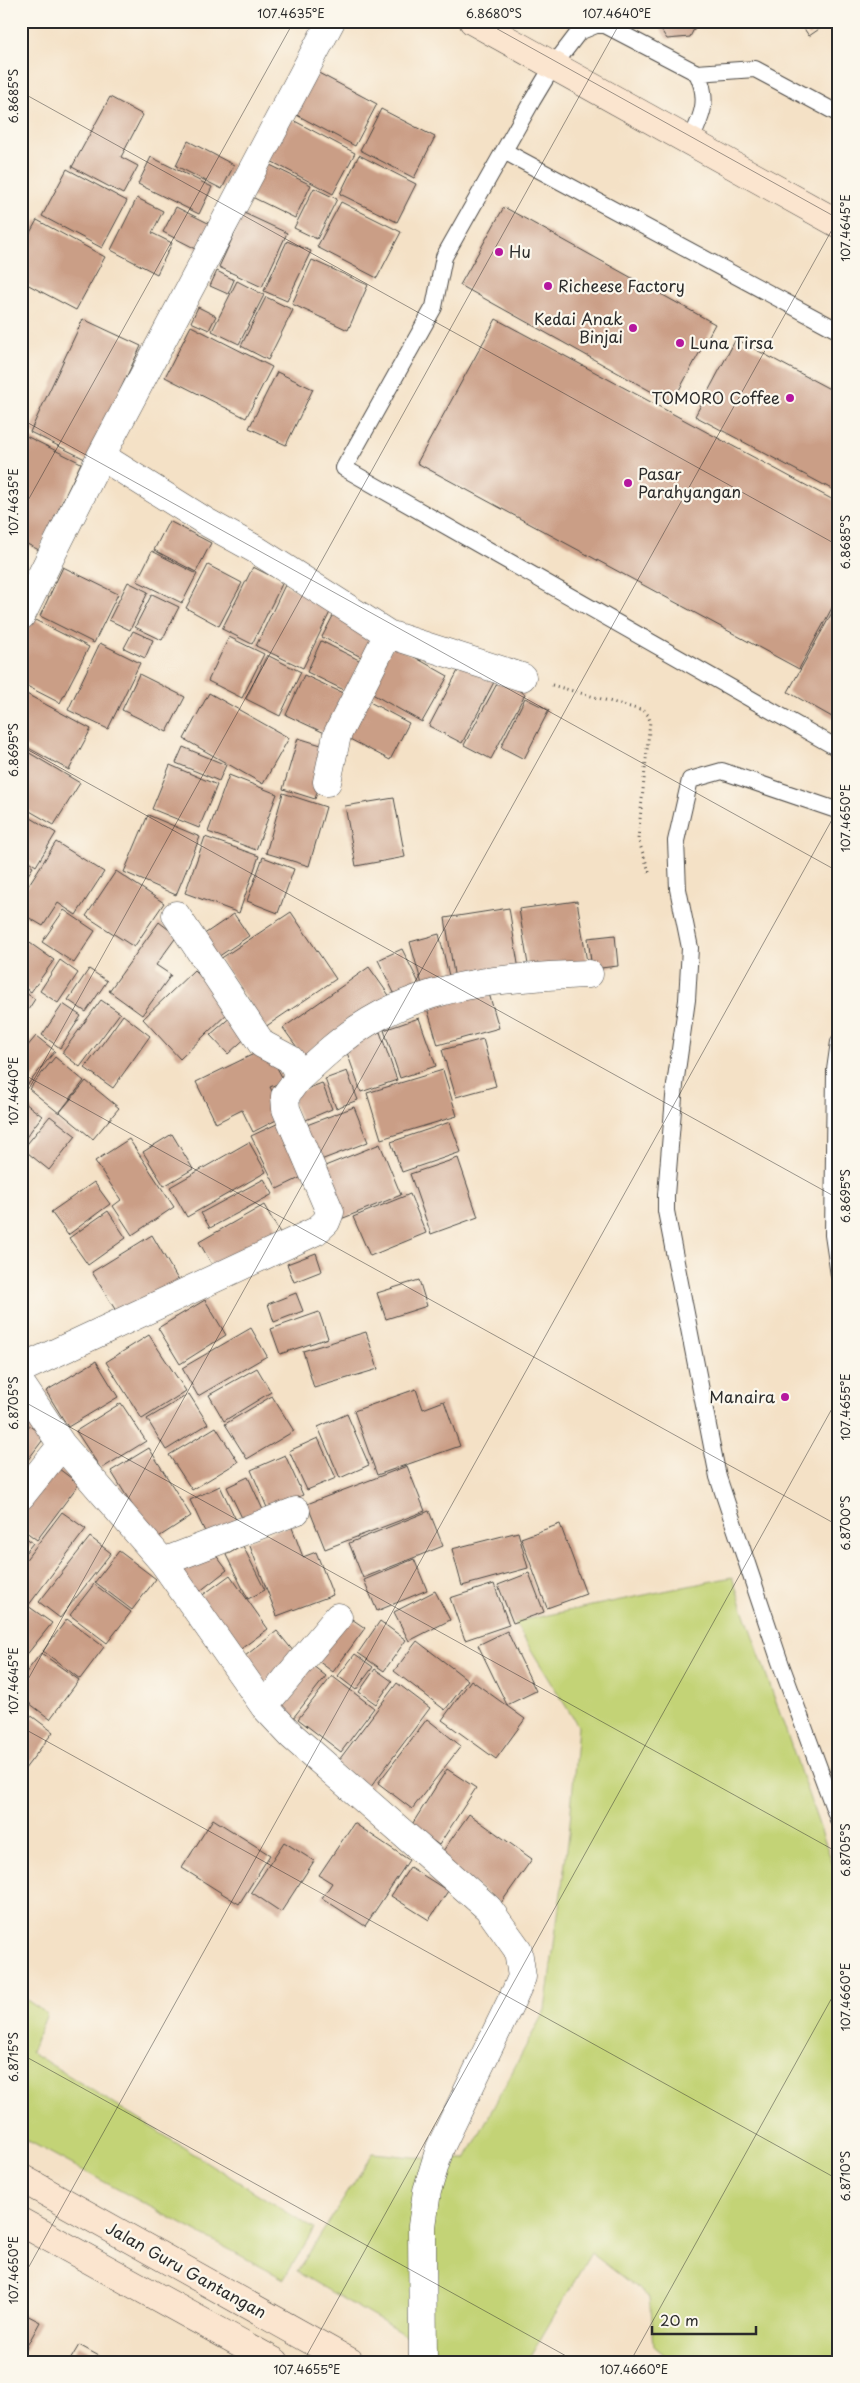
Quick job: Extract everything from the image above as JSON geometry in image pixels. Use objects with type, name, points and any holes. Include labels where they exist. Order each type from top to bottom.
[{"type":"street","points":[[21,616],[102,456],[331,21]]},
{"type":"street","points":[[472,21],[839,224]]},
{"type":"street","points":[[102,456],[208,523],[255,549],[388,634],[522,677]]},
{"type":"street","points":[[327,782],[337,735],[388,634]]},
{"type":"street","points":[[176,914],[262,1044],[290,1059],[297,1070],[296,1081]]},
{"type":"street","points":[[21,1370],[316,1231],[326,1222],[330,1212],[286,1108],[285,1096],[296,1081],[324,1055],[370,1021],[409,1001],[460,985],[502,979],[589,974]]},
{"type":"street","points":[[21,1384],[62,1444],[163,1562],[264,1706],[292,1736],[488,1908],[518,1950],[522,1977],[440,2148],[427,2191],[422,2226],[423,2362]]},
{"type":"street","points":[[21,1496],[62,1444]]},
{"type":"street","points":[[163,1562],[296,1511]]},
{"type":"street","points":[[264,1706],[338,1618]]},
{"type":"street","name":"Jalan Guru Gantangan","points":[[21,2178],[350,2362]]},
{"type":"street","points":[[21,2222],[276,2362]]},
{"type":"lane","points":[[839,114],[755,69],[697,73],[605,25],[596,25],[579,32],[553,66],[444,257],[434,307],[344,468],[839,749]]},
{"type":"lane","points":[[690,142],[705,100],[702,84],[697,73]]},
{"type":"lane","points":[[504,151],[839,331]]},
{"type":"lane","points":[[839,811],[722,770],[690,780],[676,842],[678,889],[690,948],[686,1000],[675,1085],[666,1211],[718,1477],[780,1662],[839,1822]]},
{"type":"lane","points":[[839,1042],[835,1070],[833,1235],[839,1275]]},
{"type":"path","points":[[522,677],[644,711],[648,715],[650,721],[638,839],[653,882]]},
{"type":"green space","points":[[732,1577],[839,1882],[839,2315],[833,2362],[673,2362],[654,2346],[650,2298],[591,2253],[527,2362],[451,2362],[297,2272],[373,2153],[434,2159],[466,2159],[545,2010],[569,1834],[578,1726],[514,1622]]},
{"type":"green space","points":[[21,1996],[47,2014],[31,2052],[314,2229],[284,2279],[21,2137]]},
{"type":"building","points":[[655,21],[698,21],[690,37],[667,39]]},
{"type":"building","points":[[799,21],[831,21],[809,36]]},
{"type":"building","points":[[313,70],[377,104],[355,146],[291,112]]},
{"type":"building","points":[[110,97],[143,115],[121,157],[138,166],[123,194],[72,167]]},
{"type":"building","points":[[381,109],[435,137],[414,178],[360,150]]},
{"type":"building","points":[[287,117],[355,153],[333,194],[265,158]]},
{"type":"building","points":[[188,141],[234,165],[222,189],[176,166]]},
{"type":"building","points":[[359,155],[416,184],[397,222],[340,194]]},
{"type":"building","points":[[151,157],[212,187],[199,214],[138,184]]},
{"type":"building","points":[[266,163],[311,185],[295,218],[250,196]]},
{"type":"building","points":[[67,169],[127,201],[102,248],[42,216]]},
{"type":"building","points":[[314,188],[337,199],[317,239],[294,228]]},
{"type":"building","points":[[137,198],[163,211],[152,233],[172,243],[157,274],[111,250]]},
{"type":"building","points":[[341,202],[401,232],[377,278],[317,247]]},
{"type":"building","points":[[176,207],[210,224],[198,250],[163,232]]},
{"type":"building","points":[[504,207],[715,324],[672,403],[460,285]]},
{"type":"building","points":[[244,213],[287,233],[262,287],[219,267]]},
{"type":"building","points":[[37,220],[105,257],[76,310],[21,281],[21,249]]},
{"type":"building","points":[[287,241],[311,251],[287,301],[264,291]]},
{"type":"building","points":[[312,260],[368,285],[348,330],[292,304]]},
{"type":"building","points":[[217,271],[234,280],[228,294],[210,286]]},
{"type":"building","points":[[237,281],[264,295],[239,344],[212,331]]},
{"type":"building","points":[[266,297],[293,310],[268,360],[241,346]]},
{"type":"building","points":[[198,307],[216,316],[209,330],[191,322]]},
{"type":"building","points":[[83,319],[141,346],[87,460],[30,432]]},
{"type":"building","name":"Pasar Parahyangan","points":[[496,319],[839,503],[839,595],[799,669],[417,463]]},
{"type":"building","points":[[191,326],[272,367],[246,418],[165,377]]},
{"type":"building","points":[[736,339],[839,394],[839,493],[695,416]]},
{"type":"building","points":[[277,372],[313,389],[286,445],[249,428]]},
{"type":"building","points":[[26,436],[81,463],[39,550],[21,541],[21,445]]},
{"type":"building","points":[[169,521],[211,543],[196,572],[154,550]]},
{"type":"building","points":[[152,551],[197,574],[182,603],[137,581]]},
{"type":"building","points":[[208,565],[242,583],[219,626],[186,608]]},
{"type":"building","points":[[63,567],[118,594],[94,643],[40,616]]},
{"type":"building","points":[[253,567],[283,582],[252,644],[222,629]]},
{"type":"building","points":[[128,582],[148,592],[130,630],[109,620]]},
{"type":"building","points":[[285,585],[332,608],[303,668],[256,646]]},
{"type":"building","points":[[152,594],[179,607],[162,640],[135,627]]},
{"type":"building","points":[[839,600],[839,721],[788,692]]},
{"type":"building","points":[[335,612],[377,634],[365,659],[322,637]]},
{"type":"building","points":[[33,619],[89,647],[60,703],[21,683],[21,642]]},
{"type":"building","points":[[133,631],[153,640],[145,658],[124,648]]},
{"type":"building","points":[[229,637],[264,654],[242,698],[208,681]]},
{"type":"building","points":[[321,641],[361,661],[346,691],[307,672]]},
{"type":"building","points":[[100,643],[140,663],[108,729],[68,710]]},
{"type":"building","points":[[393,645],[448,676],[422,722],[367,691]]},
{"type":"building","points":[[267,655],[301,672],[280,716],[246,699]]},
{"type":"building","points":[[461,665],[494,682],[462,743],[429,726]]},
{"type":"building","points":[[139,674],[185,697],[167,732],[122,710]]},
{"type":"building","points":[[304,675],[347,695],[329,735],[286,715]]},
{"type":"building","points":[[499,680],[525,694],[491,759],[464,745]]},
{"type":"building","points":[[21,691],[91,729],[69,770],[21,744]]},
{"type":"building","points":[[209,693],[289,738],[263,784],[184,739]]},
{"type":"building","points":[[525,698],[549,710],[524,759],[501,747]]},
{"type":"building","points":[[364,699],[409,723],[390,760],[344,736]]},
{"type":"building","points":[[298,738],[331,748],[315,799],[283,789]]},
{"type":"building","points":[[183,747],[226,765],[219,781],[176,763]]},
{"type":"building","points":[[21,748],[80,783],[54,825],[21,806]]},
{"type":"building","points":[[170,765],[217,785],[199,828],[152,809]]},
{"type":"building","points":[[229,775],[277,794],[256,850],[208,832]]},
{"type":"building","points":[[283,793],[326,807],[309,866],[266,853]]},
{"type":"building","points":[[394,798],[405,857],[356,866],[345,806]]},
{"type":"building","points":[[21,812],[56,833],[36,866],[21,856]]},
{"type":"building","points":[[148,815],[200,837],[176,895],[124,872]]},
{"type":"building","points":[[205,837],[259,856],[239,913],[185,893]]},
{"type":"building","points":[[56,842],[104,872],[76,915],[58,903],[43,926],[21,913],[21,897]]},
{"type":"building","points":[[263,857],[294,869],[278,913],[247,901]]},
{"type":"building","points":[[21,860],[33,867],[21,886]]},
{"type":"building","points":[[116,871],[164,903],[134,947],[86,916]]},
{"type":"building","points":[[577,901],[587,962],[529,971],[519,909]]},
{"type":"building","points":[[509,908],[519,970],[455,980],[445,918]]},
{"type":"building","points":[[64,910],[95,931],[74,963],[42,942]]},
{"type":"building","points":[[291,912],[336,979],[265,1027],[220,959]]},
{"type":"building","points":[[234,914],[249,936],[215,959],[200,937]]},
{"type":"building","points":[[159,922],[177,936],[156,965],[171,975],[142,1015],[109,991]]},
{"type":"building","points":[[439,934],[450,980],[423,988],[410,942]]},
{"type":"building","points":[[615,935],[618,966],[592,969],[588,938]]},
{"type":"building","points":[[27,941],[54,960],[31,992],[21,985],[21,949]]},
{"type":"building","points":[[402,949],[420,985],[396,997],[378,960]]},
{"type":"building","points":[[60,960],[78,973],[58,1003],[40,991]]},
{"type":"building","points":[[369,967],[393,1001],[307,1061],[283,1028]]},
{"type":"building","points":[[89,969],[107,981],[86,1012],[68,1000]]},
{"type":"building","points":[[194,970],[232,1009],[180,1059],[143,1019]]},
{"type":"building","points":[[21,990],[35,999],[21,1021]]},
{"type":"building","points":[[488,990],[499,1028],[438,1045],[427,1008]]},
{"type":"building","points":[[101,1000],[120,1013],[80,1067],[62,1053]]},
{"type":"building","points":[[63,1004],[81,1016],[60,1048],[42,1035]]},
{"type":"building","points":[[123,1015],[150,1036],[113,1088],[85,1068]]},
{"type":"building","points":[[233,1015],[250,1034],[228,1054],[210,1035]]},
{"type":"building","points":[[419,1018],[436,1066],[400,1078],[384,1030]]},
{"type":"building","points":[[380,1032],[397,1080],[361,1092],[344,1044]]},
{"type":"building","points":[[36,1036],[55,1051],[25,1088],[21,1085],[21,1054]]},
{"type":"building","points":[[483,1039],[496,1086],[456,1097],[442,1050]]},
{"type":"building","points":[[258,1052],[273,1060],[284,1081],[270,1087],[284,1116],[253,1132],[242,1110],[216,1123],[196,1082]]},
{"type":"building","points":[[55,1057],[84,1081],[59,1113],[29,1089]]},
{"type":"building","points":[[443,1070],[457,1116],[381,1139],[367,1093]]},
{"type":"building","points":[[347,1071],[358,1100],[336,1108],[325,1079]]},
{"type":"building","points":[[86,1081],[119,1108],[93,1139],[60,1112]]},
{"type":"building","points":[[322,1083],[332,1109],[301,1122],[291,1095]]},
{"type":"building","points":[[21,1100],[42,1116],[21,1144]]},
{"type":"building","points":[[354,1107],[368,1142],[313,1163],[299,1128]]},
{"type":"building","points":[[50,1116],[76,1136],[49,1170],[23,1149]]},
{"type":"building","points":[[281,1122],[308,1174],[277,1189],[251,1136]]},
{"type":"building","points":[[450,1122],[461,1152],[402,1172],[391,1142]]},
{"type":"building","points":[[172,1134],[193,1169],[164,1186],[143,1152]]},
{"type":"building","points":[[129,1139],[174,1207],[132,1235],[113,1206],[121,1200],[95,1161]]},
{"type":"building","points":[[249,1142],[266,1172],[187,1217],[170,1187]]},
{"type":"building","points":[[380,1144],[401,1195],[341,1219],[320,1168]]},
{"type":"building","points":[[458,1158],[478,1217],[431,1234],[410,1174]]},
{"type":"building","points":[[264,1179],[273,1194],[210,1228],[201,1213]]},
{"type":"building","points":[[94,1182],[110,1204],[68,1235],[51,1212]]},
{"type":"building","points":[[410,1194],[426,1233],[370,1256],[353,1217]]},
{"type":"building","points":[[264,1205],[283,1238],[218,1275],[199,1242]]},
{"type":"building","points":[[108,1211],[126,1238],[88,1265],[69,1238]]},
{"type":"building","points":[[152,1235],[180,1283],[121,1319],[92,1272]]},
{"type":"building","points":[[316,1253],[322,1271],[294,1282],[287,1264]]},
{"type":"building","points":[[419,1280],[427,1306],[386,1319],[377,1293]]},
{"type":"building","points":[[296,1293],[303,1311],[274,1322],[268,1304]]},
{"type":"building","points":[[205,1300],[226,1335],[180,1364],[158,1328]]},
{"type":"building","points":[[319,1312],[328,1338],[280,1354],[271,1329]]},
{"type":"building","points":[[251,1328],[267,1356],[198,1396],[182,1368]]},
{"type":"building","points":[[366,1332],[378,1369],[314,1388],[303,1351]]},
{"type":"building","points":[[149,1335],[186,1391],[142,1419],[106,1362]]},
{"type":"building","points":[[96,1361],[118,1397],[68,1427],[46,1391]]},
{"type":"building","points":[[257,1368],[271,1392],[224,1421],[209,1395]]},
{"type":"building","points":[[416,1389],[423,1409],[444,1401],[460,1446],[377,1475],[354,1411]]},
{"type":"building","points":[[189,1394],[208,1424],[166,1450],[147,1419]]},
{"type":"building","points":[[272,1396],[294,1431],[247,1459],[225,1424]]},
{"type":"building","points":[[121,1403],[146,1441],[101,1469],[76,1431]]},
{"type":"building","points":[[347,1414],[369,1465],[340,1478],[318,1427]]},
{"type":"building","points":[[21,1420],[45,1437],[21,1469]]},
{"type":"building","points":[[216,1427],[238,1462],[192,1490],[169,1455]]},
{"type":"building","points":[[318,1438],[336,1478],[307,1490],[289,1451]]},
{"type":"building","points":[[149,1448],[191,1516],[154,1540],[111,1471]]},
{"type":"building","points":[[285,1455],[303,1495],[268,1510],[251,1470]]},
{"type":"building","points":[[51,1463],[79,1484],[37,1540],[21,1528],[21,1503]]},
{"type":"building","points":[[407,1466],[425,1511],[325,1549],[307,1504]]},
{"type":"building","points":[[248,1477],[264,1512],[244,1522],[227,1487]]},
{"type":"building","points":[[220,1486],[237,1522],[207,1536],[190,1500]]},
{"type":"building","points":[[429,1511],[443,1546],[363,1578],[349,1543]]},
{"type":"building","points":[[62,1512],[86,1529],[28,1606],[52,1623],[21,1662],[21,1566]]},
{"type":"building","points":[[560,1524],[586,1594],[547,1608],[521,1538]]},
{"type":"building","points":[[291,1525],[303,1557],[316,1552],[333,1595],[277,1616],[248,1541]]},
{"type":"building","points":[[518,1532],[528,1568],[462,1586],[452,1549]]},
{"type":"building","points":[[21,1534],[33,1543],[21,1558]]},
{"type":"building","points":[[90,1537],[111,1553],[60,1618],[39,1602]]},
{"type":"building","points":[[209,1546],[227,1570],[195,1595],[177,1571]]},
{"type":"building","points":[[243,1546],[265,1590],[248,1599],[226,1555]]},
{"type":"building","points":[[119,1551],[156,1579],[132,1610],[95,1582]]},
{"type":"building","points":[[414,1559],[427,1590],[377,1611],[364,1580]]},
{"type":"building","points":[[529,1573],[544,1612],[513,1623],[498,1585]]},
{"type":"building","points":[[230,1575],[268,1629],[234,1654],[196,1600]]},
{"type":"building","points":[[94,1584],[131,1612],[107,1643],[70,1615]]},
{"type":"building","points":[[494,1584],[509,1625],[465,1640],[450,1598]]},
{"type":"building","points":[[435,1591],[450,1620],[409,1641],[394,1612]]},
{"type":"building","points":[[346,1615],[365,1628],[333,1672],[314,1658]]},
{"type":"building","points":[[67,1619],[104,1647],[80,1679],[43,1651]]},
{"type":"building","points":[[380,1621],[406,1640],[384,1671],[358,1653]]},
{"type":"building","points":[[277,1631],[298,1657],[261,1686],[240,1660]]},
{"type":"building","points":[[507,1631],[536,1691],[507,1705],[478,1645]]},
{"type":"building","points":[[417,1641],[468,1680],[445,1710],[394,1671]]},
{"type":"building","points":[[41,1653],[79,1680],[50,1719],[21,1697],[21,1679]]},
{"type":"building","points":[[355,1654],[373,1667],[356,1690],[338,1676]]},
{"type":"building","points":[[308,1662],[326,1676],[293,1718],[276,1704]]},
{"type":"building","points":[[375,1669],[392,1681],[376,1704],[359,1692]]},
{"type":"building","points":[[332,1676],[374,1708],[341,1752],[298,1719]]},
{"type":"building","points":[[471,1680],[525,1719],[496,1759],[442,1720]]},
{"type":"building","points":[[397,1683],[430,1708],[370,1788],[336,1764]]},
{"type":"building","points":[[21,1708],[53,1732],[21,1774]]},
{"type":"building","points":[[427,1719],[461,1746],[412,1809],[378,1783]]},
{"type":"building","points":[[447,1769],[476,1788],[439,1845],[411,1826]]},
{"type":"building","points":[[469,1814],[532,1859],[501,1903],[438,1858]]},
{"type":"building","points":[[213,1819],[270,1855],[239,1904],[182,1868]]},
{"type":"building","points":[[354,1823],[409,1860],[365,1926],[322,1898],[332,1883],[319,1875]]},
{"type":"building","points":[[284,1842],[314,1861],[281,1912],[251,1892]]},
{"type":"building","points":[[410,1867],[448,1891],[429,1920],[391,1896]]},
{"type":"building","points":[[21,2312],[40,2322],[21,2357]]},
{"type":"building","points":[[79,2345],[110,2362],[69,2362]]},
{"type":"place","name":"Hu","points":[[499,252]]},
{"type":"place","name":"Richeese Factory","points":[[548,286]]},
{"type":"place","name":"Kedai Anak Binjai","points":[[633,328]]},
{"type":"place","name":"Luna Tirsa","points":[[680,343]]},
{"type":"place","name":"TOMORO Coffee","points":[[790,398]]},
{"type":"place","name":"Pasar Parahyangan","points":[[628,483]]},
{"type":"place","name":"Manaira","points":[[785,1397]]}]
